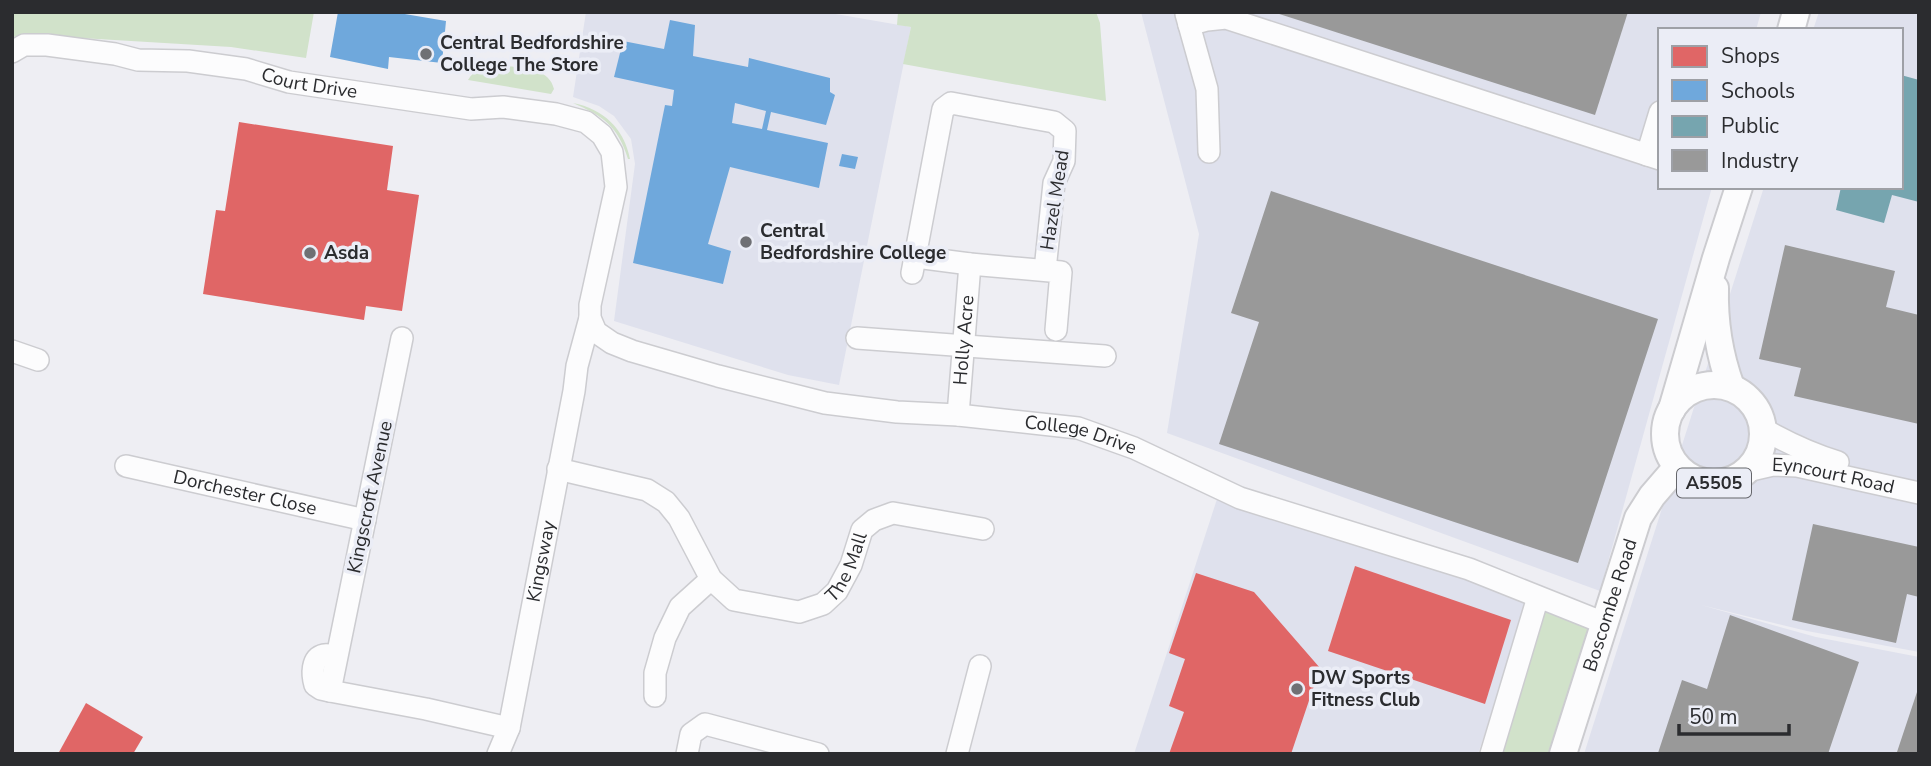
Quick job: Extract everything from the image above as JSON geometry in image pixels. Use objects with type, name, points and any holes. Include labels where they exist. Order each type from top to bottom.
[{"type":"main road","name":"A5505","points":[[1716,258],[1714,304],[1720,358],[1731,387],[1747,397],[1758,411],[1763,429],[1763,444],[1757,459],[1747,471],[1734,479],[1719,483],[1689,477],[1677,467],[1669,454],[1665,439],[1666,423],[1672,409],[1716,258],[1738,189]]},
{"type":"main road","points":[[1672,409],[1683,396],[1698,387],[1714,384],[1731,387]]},
{"type":"main road","name":"Boscombe Road","points":[[1563,754],[1638,518],[1652,496],[1677,467]]},
{"type":"street","points":[[1209,152],[1207,89],[1187,19],[1226,18],[1653,157],[1658,125]]},
{"type":"street","name":"Court Drive","points":[[12,52],[24,45],[47,46],[115,54],[138,60],[188,61],[246,69],[289,82],[471,109],[503,107],[556,114],[586,122],[602,135],[612,152],[616,187],[590,305],[590,317]]},
{"type":"street","name":"Hazel Mead","points":[[970,264],[914,265],[943,109],[951,103],[1054,122],[1065,131],[1064,161],[1054,183],[1045,270]]},
{"type":"street","points":[[970,264],[1061,272],[1056,330]]},
{"type":"street","name":"Holly Acre","points":[[958,415],[970,264]]},
{"type":"street","points":[[577,366],[612,343],[596,332],[590,317]]},
{"type":"street","name":"Kingsway","points":[[498,754],[509,728],[577,366],[590,317]]},
{"type":"street","name":"Kingscroft Avenue","points":[[402,338],[330,691],[509,728]]},
{"type":"street","points":[[856,338],[1105,356]]},
{"type":"street","name":"College Drive","points":[[612,343],[666,362],[825,403],[1078,428],[1134,448],[1240,498],[1469,569],[1604,623]]},
{"type":"street","points":[[12,351],[38,360]]},
{"type":"street","name":"Eyncourt Road","points":[[1763,429],[1812,454],[1919,480]]},
{"type":"street","name":"Eyncourt Road","points":[[1747,471],[1773,465],[1797,466],[1919,493]]},
{"type":"street","name":"Dorchester Close","points":[[126,466],[365,520]]},
{"type":"street","name":"The Mall","points":[[558,469],[647,490],[666,502],[679,518],[711,579],[734,600],[799,612],[822,604],[837,591],[851,565],[862,530],[874,520],[893,513],[983,528]]},
{"type":"street","points":[[655,696],[655,673],[670,627],[680,607],[711,579]]},
{"type":"street","points":[[1491,754],[1538,597]]},
{"type":"street","points":[[957,754],[980,666]]},
{"type":"street","points":[[687,754],[691,734],[705,724],[818,754]]},
{"type":"shaded area","name":"Central Bedfordshire College","points":[[586,12],[824,12],[911,27],[839,385],[788,375],[614,321],[635,164],[631,139],[614,116],[599,106],[573,97]]},
{"type":"shaded area","points":[[1141,12],[1761,12],[1757,28],[1658,28],[1658,189],[1711,189],[1600,591],[1167,433],[1199,234]]},
{"type":"shaded area","points":[[1819,12],[1919,12],[1919,652],[1807,631],[1701,605],[1816,637],[1919,657],[1919,754],[1584,754],[1763,189],[1903,189],[1903,28],[1814,28]]},
{"type":"shaded area","points":[[1218,496],[1531,595],[1478,754],[1134,754]]},
{"type":"green space","points":[[12,12],[314,12],[306,58],[231,47],[31,35],[12,37]]},
{"type":"green space","points":[[898,12],[1096,12],[1100,23],[1106,101],[903,64],[911,27],[897,25]]},
{"type":"green space","points":[[498,65],[539,72],[551,81],[554,89],[551,94],[468,80],[481,69]]},
{"type":"green space","points":[[573,103],[603,115],[623,138],[630,159],[608,124]]},
{"type":"green space","points":[[1543,608],[1590,629],[1551,754],[1499,754]]},
{"type":"building: Shops","name":"Asda","points":[[239,122],[393,146],[387,190],[419,195],[402,311],[366,306],[364,320],[203,294],[216,210],[225,211]]},
{"type":"building: Shops","points":[[1355,566],[1511,620],[1485,704],[1328,651]]},
{"type":"building: Shops","points":[[1196,573],[1254,592],[1320,668],[1291,754],[1169,754],[1184,712],[1169,706],[1185,659],[1169,653]]},
{"type":"building: Shops","points":[[86,703],[143,737],[133,754],[58,754]]},
{"type":"building: Schools","points":[[338,12],[393,12],[446,21],[442,63],[389,57],[388,69],[330,57]]},
{"type":"building: Schools","points":[[670,20],[695,25],[693,56],[748,67],[749,58],[830,78],[830,92],[835,95],[826,125],[771,112],[767,130],[828,143],[819,188],[730,167],[708,244],[731,251],[723,284],[633,263],[665,105],[672,106],[674,90],[614,77],[623,41],[664,49]],"holes":[[[735,103],[766,111],[762,129],[732,123]]]},
{"type":"building: Schools","points":[[842,154],[858,157],[855,169],[839,166]]},
{"type":"building: Public","points":[[1903,76],[1919,80],[1919,202],[1892,195],[1884,223],[1836,210],[1841,189],[1903,189]]},
{"type":"building: Industry","points":[[1273,12],[1628,12],[1595,115]]},
{"type":"building: Industry","points":[[1271,191],[1658,319],[1578,563],[1219,444],[1259,322],[1231,313]]},
{"type":"building: Industry","points":[[1785,245],[1895,271],[1886,307],[1919,315],[1919,424],[1794,396],[1801,368],[1759,359]]},
{"type":"building: Industry","points":[[1813,524],[1919,547],[1919,597],[1907,594],[1896,643],[1792,620]]},
{"type":"building: Industry","points":[[1730,615],[1859,662],[1828,754],[1658,753],[1682,680],[1707,689]]},
{"type":"building: Industry","points":[[1918,689],[1919,754],[1903,754],[1897,752]]},
{"type":"place","name":"Central Bedfordshire College The Store","points":[[426,54]]},
{"type":"place","name":"Central Bedfordshire College","points":[[746,242]]},
{"type":"place","name":"Asda","points":[[310,253]]},
{"type":"place","name":"DW Sports Fitness Club","points":[[1297,689]]}]
